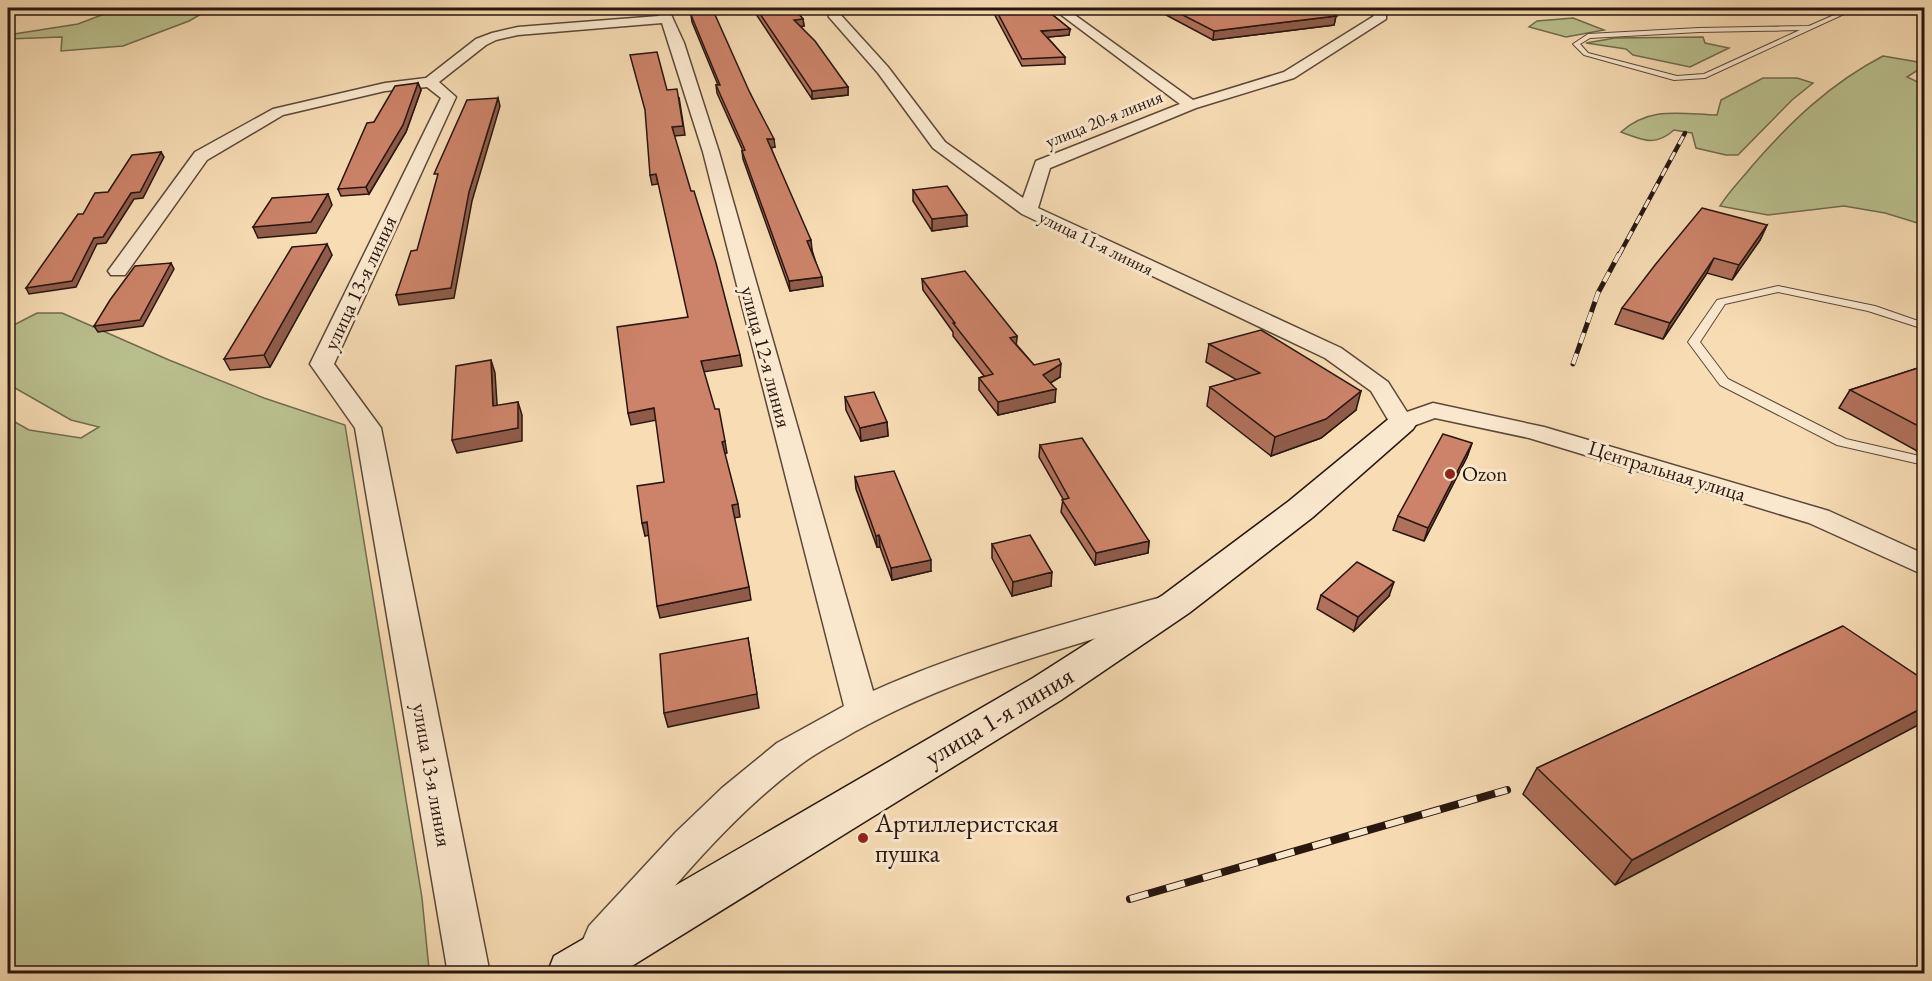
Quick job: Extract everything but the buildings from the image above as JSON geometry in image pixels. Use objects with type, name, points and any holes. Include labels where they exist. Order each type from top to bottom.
[{"type":"street","name":"улица 11-я линия","points":[[832,8],[833,14],[883,70],[939,146],[1028,210],[1333,353],[1380,387],[1402,423]]},
{"type":"street","name":"улица 20-я линия","points":[[1058,8],[1191,105]]},
{"type":"street","name":"улица 20-я линия","points":[[1028,210],[1042,165],[1191,105],[1289,75],[1382,16],[1371,8]]},
{"type":"street","points":[[118,271],[201,156],[278,112],[385,87],[430,82],[481,42],[492,37],[518,31],[663,13]]},
{"type":"street","name":"улица 12-я линия","points":[[663,13],[677,43],[711,152],[861,710]]},
{"type":"street","name":"улица 13-я линия","points":[[430,82],[449,97],[322,364],[368,428],[469,974]]},
{"type":"street","name":"Центральная улица","points":[[1402,423],[1433,410],[1475,417],[1535,432],[1819,517],[1924,565]]},
{"type":"street","name":"улица 1-я линия","points":[[574,972],[1047,688],[1176,604],[1301,509],[1402,423]]},
{"type":"street","points":[[574,972],[661,874],[746,787],[787,755],[861,710],[926,681],[1026,646],[1176,604]]},
{"type":"lane","points":[[1809,28],[1699,30],[1588,36],[1576,44],[1586,54],[1677,78],[1706,76],[1854,8]]},
{"type":"lane","points":[[1924,326],[1871,308],[1778,289],[1720,302],[1694,342],[1724,382],[1842,442],[1924,461]]},
{"type":"green space","points":[[120,8],[212,8],[189,21],[123,46],[61,51],[62,37],[8,39],[8,35],[78,24]]},
{"type":"green space","points":[[1573,18],[1604,30],[1566,37],[1529,27],[1537,21]]},
{"type":"green space","points":[[1703,37],[1705,43],[1729,48],[1690,67],[1633,55],[1626,49],[1586,43],[1615,38]]},
{"type":"green space","points":[[1883,56],[1918,62],[1921,68],[1907,77],[1924,85],[1924,225],[1885,213],[1844,206],[1768,215],[1720,206],[1731,190],[1796,119],[1846,78]]},
{"type":"green space","points":[[1763,78],[1797,78],[1813,83],[1792,100],[1738,155],[1726,155],[1696,148],[1692,133],[1674,130],[1661,139],[1649,140],[1621,132],[1643,118],[1666,113],[1717,115],[1721,100]]},
{"type":"green space","points":[[37,313],[62,313],[169,360],[264,398],[345,425],[422,898],[429,969],[425,973],[8,973],[8,418],[29,430],[81,438],[99,427],[71,420],[8,384],[8,328]]},
{"type":"railway","points":[[1619,255],[1685,133]]},
{"type":"railway","points":[[1573,364],[1598,293],[1619,254]]},
{"type":"railway","points":[[1130,899],[1507,790]]},
{"type":"place","name":"Ozon","points":[[1450,474]]},
{"type":"place","name":"Артиллеристская пушка","points":[[863,838]]}]
